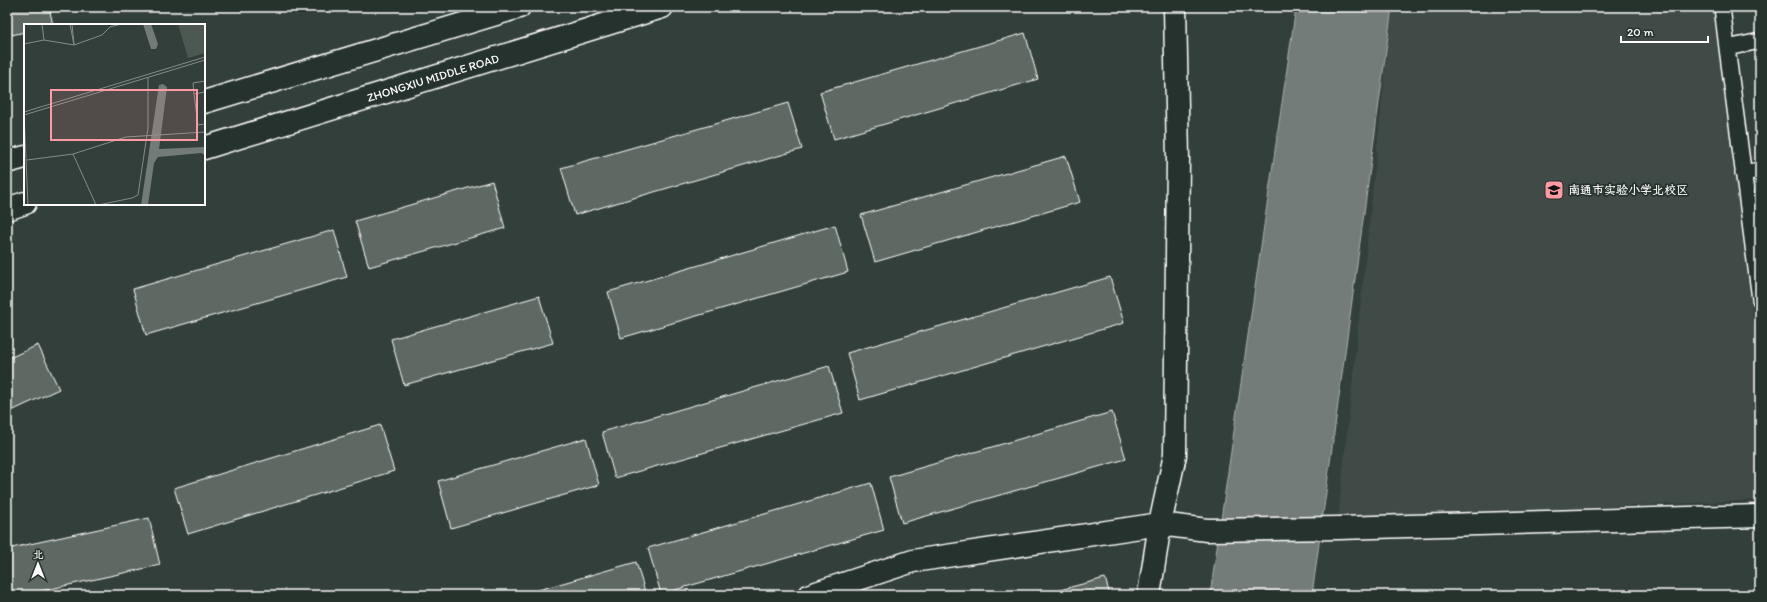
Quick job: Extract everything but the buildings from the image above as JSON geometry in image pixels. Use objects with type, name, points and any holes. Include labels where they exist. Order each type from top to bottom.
[{"type":"street","points":[[205,102],[519,7]]},
{"type":"street","name":"ZHONGXIU MIDDLE ROAD","points":[[205,148],[662,7]]},
{"type":"street","points":[[1149,595],[1160,524],[1175,455],[1178,167],[1175,7]]},
{"type":"street","points":[[7,162],[24,157]]},
{"type":"street","points":[[7,209],[24,203]]},
{"type":"street","points":[[810,595],[913,561],[1160,524],[1207,530],[1340,528],[1760,516]]},
{"type":"lane","points":[[1722,7],[1760,294]]},
{"type":"lane","points":[[1727,48],[1760,41]]},
{"type":"lane","points":[[1744,173],[1760,170]]},
{"type":"shaded area","points":[[1296,7],[1392,7],[1312,595],[1210,595]]},
{"type":"shaded area","name":"南通市实验小学北校区","points":[[1392,7],[1713,7],[1760,373],[1760,500],[1338,519]]},
{"type":"place","name":"南通市实验小学北校区","points":[[1554,190]]}]
